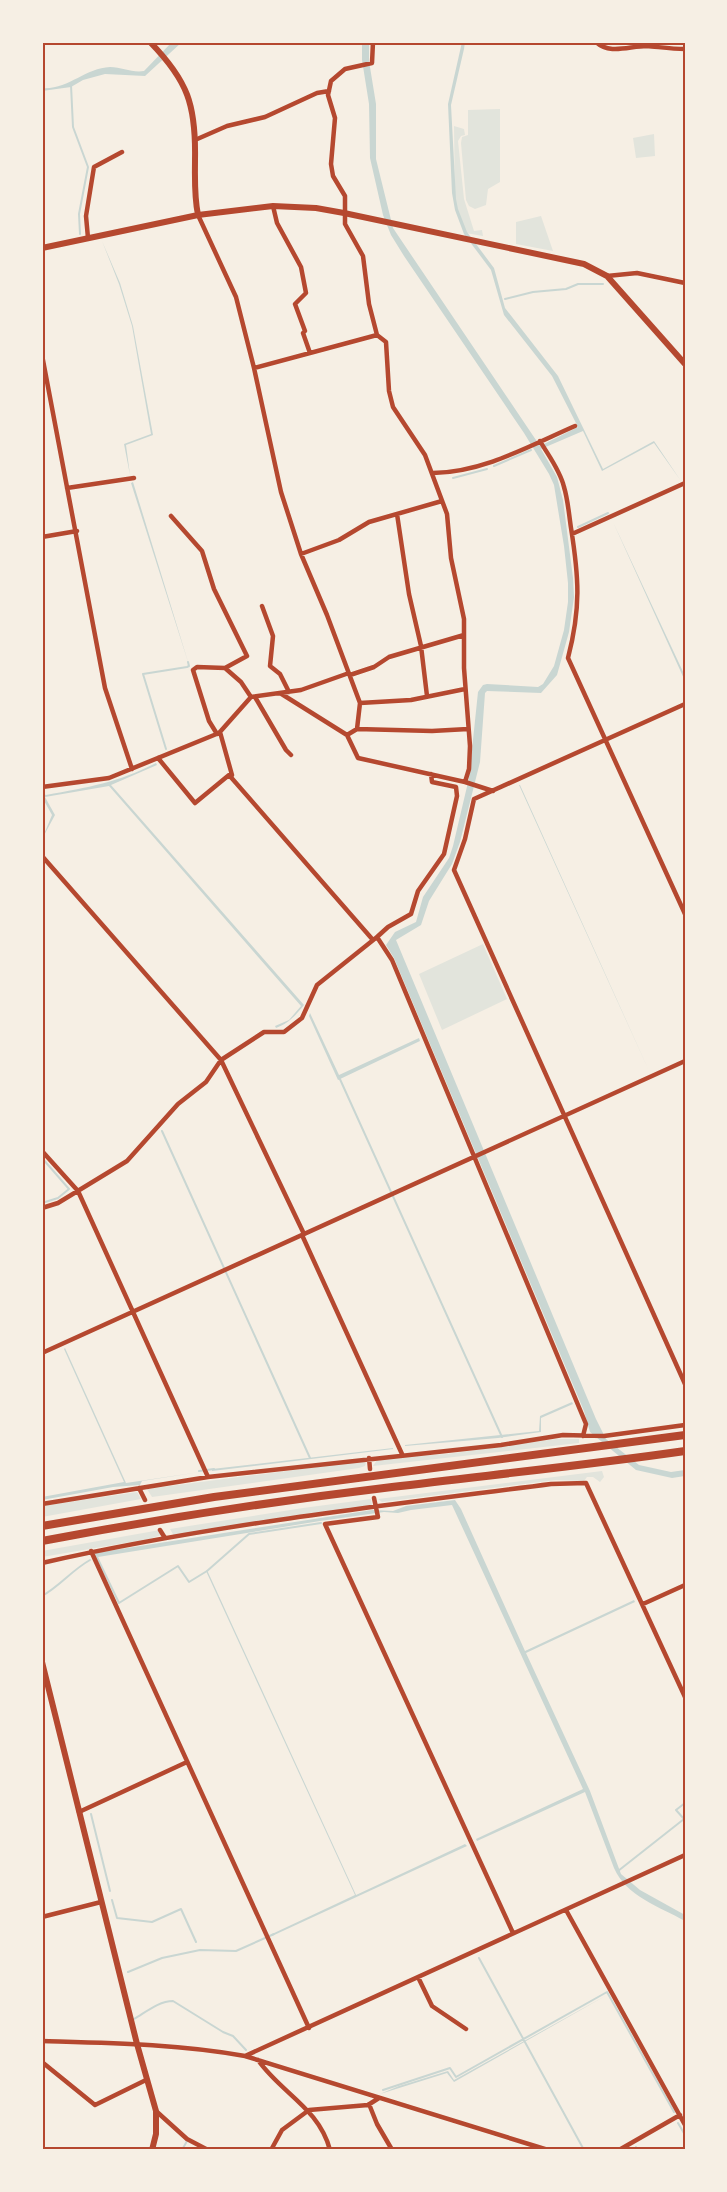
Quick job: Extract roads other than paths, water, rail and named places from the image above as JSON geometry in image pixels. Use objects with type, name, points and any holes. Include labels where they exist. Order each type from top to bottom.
[{"type":"highway","points":[[42,1526],[214,1497],[685,1435]]},
{"type":"highway","points":[[42,1541],[110,1528],[390,1487],[685,1451]]},
{"type":"main road","points":[[150,42],[166,59],[184,88],[192,107],[195,140],[195,201],[198,215]]},
{"type":"main road","points":[[42,248],[198,215],[273,206],[316,208],[344,213],[584,264],[607,276],[685,364]]},
{"type":"main road","points":[[42,1662],[136,2044],[156,2112],[153,2150]]},
{"type":"street","points":[[373,42],[371,63],[345,69],[331,81],[328,95],[334,118],[331,164],[333,176],[345,196],[345,224],[363,256],[369,304],[377,335],[387,342],[389,391],[393,407],[426,454],[447,514],[451,558],[464,619],[469,769],[465,782]]},
{"type":"street","points":[[596,42],[612,50],[647,46],[685,49]]},
{"type":"street","points":[[195,140],[227,126],[265,117],[317,93],[329,91]]},
{"type":"street","points":[[88,238],[86,216],[94,167],[122,152]]},
{"type":"street","points":[[273,206],[277,223],[301,267],[306,293],[295,304],[310,353]]},
{"type":"street","points":[[198,215],[236,297],[281,492],[300,554],[360,703],[357,729]]},
{"type":"street","points":[[607,276],[638,273],[685,283]]},
{"type":"street","points":[[254,368],[377,335]]},
{"type":"street","points":[[42,355],[105,688],[132,769]]},
{"type":"street","points":[[433,473],[454,473],[489,464],[575,426]]},
{"type":"street","points":[[539,441],[559,473],[564,486],[575,544],[579,601],[576,628],[568,658],[685,914]]},
{"type":"street","points":[[67,488],[134,478]]},
{"type":"street","points":[[572,534],[685,483]]},
{"type":"street","points":[[300,554],[339,540],[369,522],[442,501]]},
{"type":"street","points":[[397,514],[409,594],[421,646],[427,696]]},
{"type":"street","points":[[171,516],[202,551],[214,589],[247,656],[225,668],[197,667],[193,670],[209,721],[219,733],[232,779]]},
{"type":"street","points":[[42,537],[77,531]]},
{"type":"street","points":[[262,606],[273,636],[270,666],[280,674],[289,692]]},
{"type":"street","points":[[42,787],[109,778],[219,733],[253,697],[302,690],[374,667],[389,657],[421,646],[464,635]]},
{"type":"street","points":[[225,668],[253,697],[291,755]]},
{"type":"street","points":[[360,703],[411,700],[465,688]]},
{"type":"street","points":[[280,693],[347,735],[358,758],[465,782],[493,791]]},
{"type":"street","points":[[685,704],[474,799],[465,839],[454,870],[685,1384]]},
{"type":"street","points":[[347,735],[357,729],[432,731],[468,729]]},
{"type":"street","points":[[158,758],[195,803],[229,775],[392,960],[586,1424],[583,1436]]},
{"type":"street","points":[[42,1208],[58,1203],[127,1161],[178,1104],[206,1082],[221,1060],[264,1032],[284,1032],[302,1018],[317,986],[388,927],[411,914],[418,891],[444,854],[457,796],[456,787],[432,782],[431,774]]},
{"type":"street","points":[[42,856],[221,1060],[402,1454]]},
{"type":"street","points":[[42,1353],[685,1061]]},
{"type":"street","points":[[42,1151],[78,1191],[208,1477]]},
{"type":"street","points":[[42,1504],[208,1477],[402,1454],[501,1445],[563,1436],[604,1436],[685,1425]]},
{"type":"street","points":[[369,1458],[370,1469]]},
{"type":"street","points":[[42,1563],[165,1538],[551,1484],[586,1483],[685,1697]]},
{"type":"street","points":[[138,1488],[145,1500]]},
{"type":"street","points":[[374,1498],[378,1517],[325,1524],[513,1933]]},
{"type":"street","points":[[160,1530],[165,1538]]},
{"type":"street","points":[[91,1552],[309,2028]]},
{"type":"street","points":[[643,1604],[685,1585]]},
{"type":"street","points":[[78,1812],[187,1762]]},
{"type":"street","points":[[245,2056],[685,1855]]},
{"type":"street","points":[[42,1917],[101,1902]]},
{"type":"street","points":[[566,1910],[685,2125]]},
{"type":"street","points":[[418,1977],[432,2006],[466,2029]]},
{"type":"street","points":[[42,2041],[209,2049],[245,2056],[548,2150]]},
{"type":"street","points":[[258,2060],[285,2090],[309,2110],[328,2142],[330,2150]]},
{"type":"street","points":[[42,2062],[96,2105],[147,2080]]},
{"type":"street","points":[[271,2150],[282,2130],[309,2110],[369,2104],[379,2098]]},
{"type":"street","points":[[369,2104],[391,2148]]},
{"type":"street","points":[[156,2112],[187,2139],[208,2150]]},
{"type":"street","points":[[619,2150],[680,2115]]},
{"type":"waterway","points":[[71,85],[73,127],[88,167],[79,214],[80,234]]},
{"type":"waterway","points":[[505,299],[533,292],[566,289],[578,284],[603,284]]},
{"type":"waterway","points":[[494,466],[531,450]]},
{"type":"waterway","points":[[453,478],[487,469]]},
{"type":"waterway","points":[[578,527],[608,513]]},
{"type":"waterway","points":[[166,749],[143,674],[187,667],[188,662]]},
{"type":"waterway","points":[[339,1077],[502,1437]]},
{"type":"waterway","points":[[162,1131],[310,1458]]},
{"type":"waterway","points":[[42,1158],[69,1189],[58,1198],[42,1203]]},
{"type":"waterway","points":[[199,1471],[214,1469]]},
{"type":"waterway","points":[[96,1555],[119,1603],[178,1566],[189,1582],[207,1571],[249,1534],[321,1523]]},
{"type":"waterway","points":[[42,1596],[90,1560]]},
{"type":"waterway","points":[[618,1871],[684,1819],[676,1810],[685,1803]]},
{"type":"waterway","points":[[91,1814],[110,1891]]},
{"type":"waterway","points":[[112,1900],[117,1918],[152,1922],[181,1909],[196,1942]]},
{"type":"waterway","points":[[128,1972],[162,1958],[200,1950],[236,1951],[274,1934]]},
{"type":"waterway","points":[[479,1958],[584,2150]]},
{"type":"waterway","points":[[383,2090],[450,2068],[456,2077],[607,1992],[674,2112]]},
{"type":"waterway","points":[[134,2019],[158,2005],[173,2001],[233,2036],[246,2050]]},
{"type":"waterway","points":[[678,2123],[685,2135]]},
{"type":"waterway","points":[[182,2150],[187,2141]]}]
